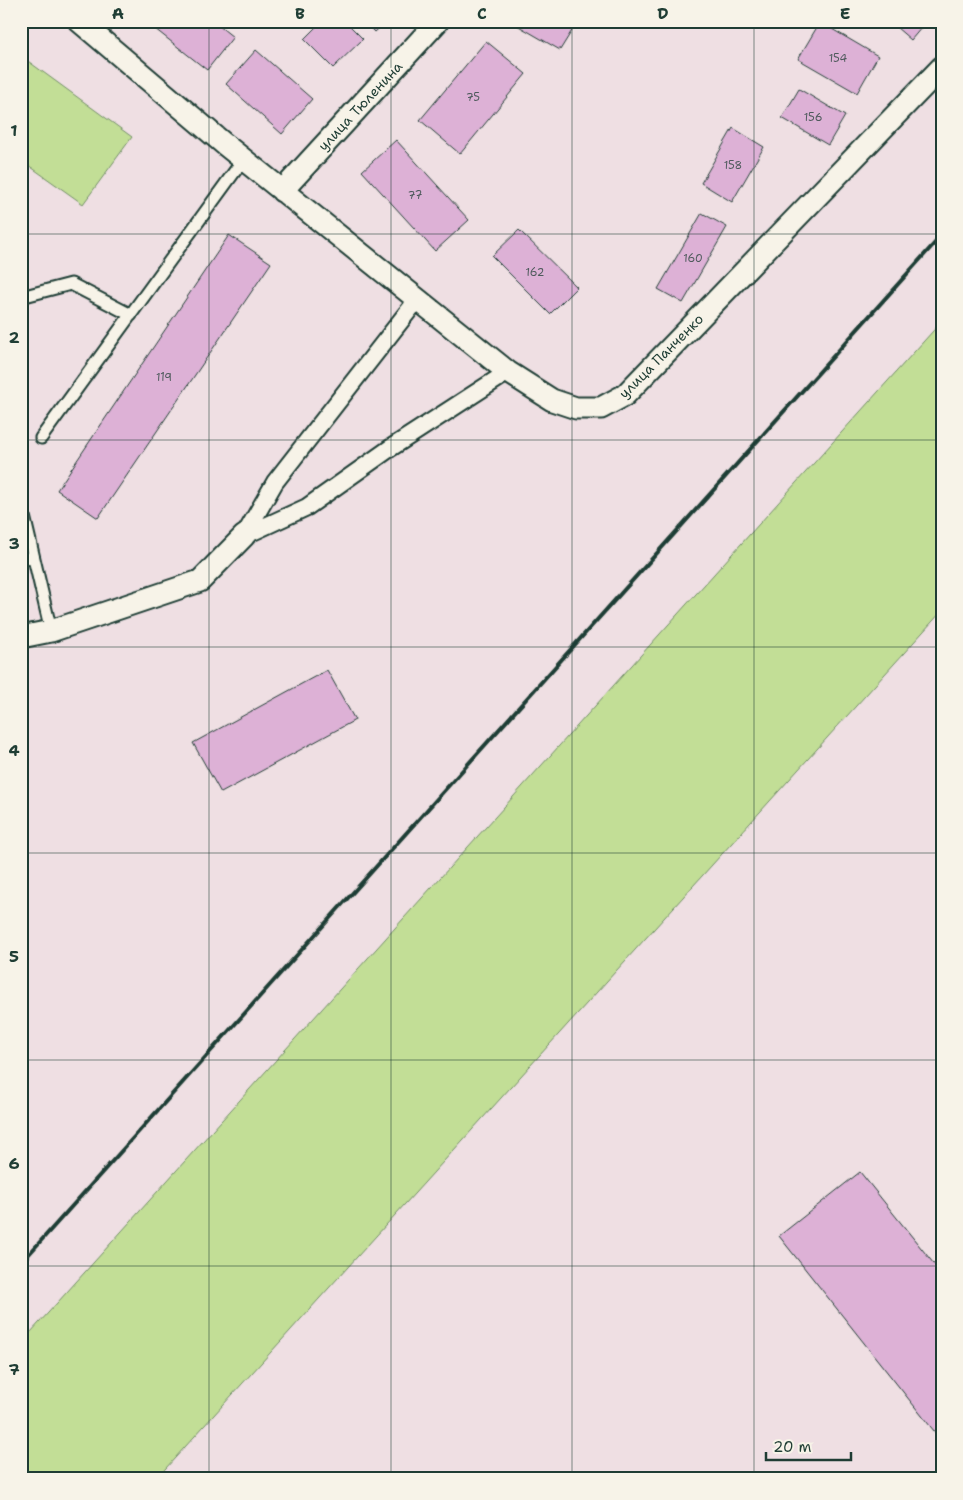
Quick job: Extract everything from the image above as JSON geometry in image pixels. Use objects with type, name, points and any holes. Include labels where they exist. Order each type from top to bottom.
[{"type":"street","name":"улица Панченко","points":[[79,21],[244,160],[508,372],[552,400],[576,408],[601,408],[625,395],[942,67]]},
{"type":"street","name":"улица Тюленина","points":[[282,191],[438,21]]},
{"type":"street","points":[[21,637],[51,631],[200,581],[244,536],[275,482],[417,300]]},
{"type":"street","points":[[244,536],[306,507],[389,449],[508,372]]},
{"type":"lane","points":[[41,438],[244,160]]},
{"type":"lane","points":[[21,297],[71,284],[131,315]]},
{"type":"lane","points":[[21,503],[51,631]]},
{"type":"lane","points":[[21,558],[34,559]]},
{"type":"green space","points":[[21,56],[132,137],[83,204],[21,160]]},
{"type":"green space","points":[[942,321],[942,611],[156,1479],[21,1479],[21,1343]]},
{"type":"building","points":[[145,21],[213,21],[233,37],[207,70]]},
{"type":"building","points":[[322,21],[345,21],[363,39],[333,68],[304,39]]},
{"type":"building","points":[[365,21],[387,21],[375,32]]},
{"type":"building","points":[[510,21],[578,21],[560,50]]},
{"type":"building","points":[[889,21],[927,21],[911,40]]},
{"type":"building","points":[[820,22],[878,56],[857,93],[798,59]]},
{"type":"building","points":[[486,41],[526,74],[460,154],[420,120]]},
{"type":"building","points":[[256,50],[312,99],[282,134],[226,84]]},
{"type":"building","points":[[799,89],[845,116],[828,145],[782,118]]},
{"type":"building","points":[[733,128],[764,147],[732,202],[701,183]]},
{"type":"building","points":[[396,140],[469,220],[435,251],[362,171]]},
{"type":"building","points":[[702,213],[727,227],[683,303],[658,289]]},
{"type":"building","points":[[519,230],[577,287],[550,314],[492,256]]},
{"type":"building","points":[[229,235],[271,263],[98,518],[57,490]]},
{"type":"building","points":[[327,670],[355,720],[221,793],[193,743]]},
{"type":"building","points":[[860,1172],[942,1274],[942,1441],[779,1236]]},
{"type":"railway","points":[[21,1263],[942,235]]}]
